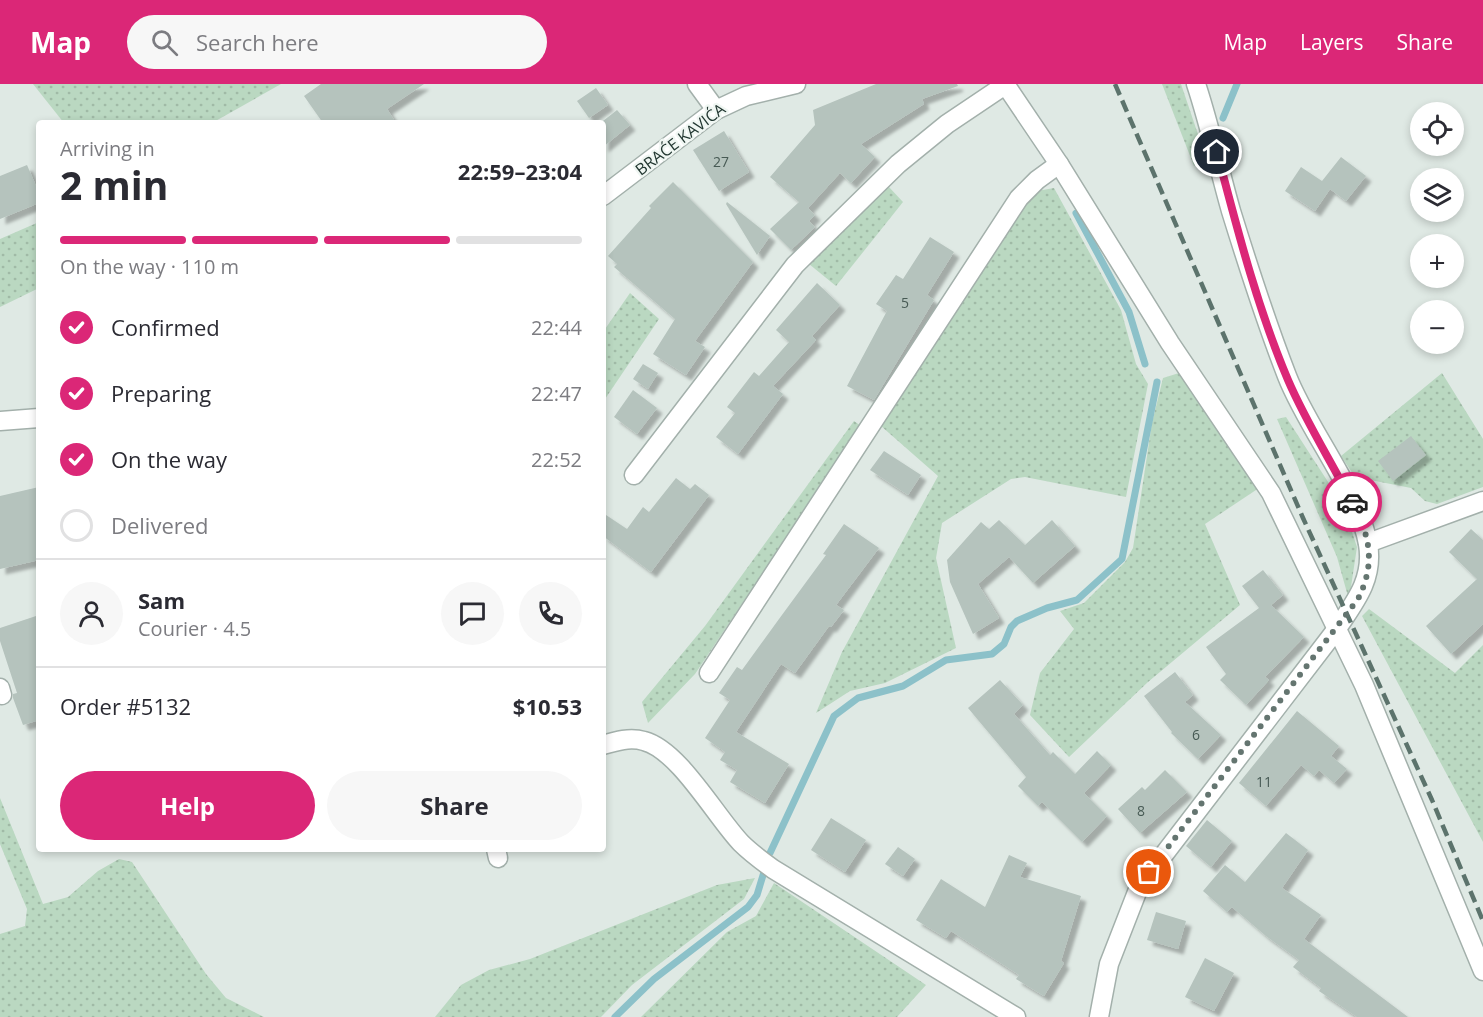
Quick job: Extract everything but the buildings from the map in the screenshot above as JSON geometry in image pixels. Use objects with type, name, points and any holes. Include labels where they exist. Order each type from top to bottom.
[{"type":"street","points":[[697,84],[717,110]]},
{"type":"street","name":"BRAĆE KAVIĆA","points":[[606,194],[717,110],[746,96],[796,84]]},
{"type":"street","points":[[634,475],[795,265],[898,164],[947,124],[1005,84],[1059,164],[1170,343],[1271,493],[1364,685],[1483,971]]},
{"type":"street","points":[[1099,1017],[1108,964],[1139,887],[1336,630],[1365,585],[1369,572],[1368,543],[1357,512],[1304,415],[1287,377],[1231,210],[1213,135],[1196,84]]},
{"type":"street","points":[[709,673],[1019,198],[1037,180],[1059,164]]},
{"type":"street","points":[[0,421],[36,418]]},
{"type":"street","points":[[1368,543],[1483,501]]},
{"type":"street","points":[[606,744],[633,740],[646,741],[690,778],[753,854],[1016,1017]]},
{"type":"green space","points":[[33,84],[281,84],[217,120],[62,120]]},
{"type":"green space","points":[[1162,84],[1181,84],[1206,158],[1194,166]]},
{"type":"green space","points":[[888,186],[903,202],[836,286],[809,264]]},
{"type":"green space","points":[[1054,188],[1121,310],[1136,364],[1148,384],[1126,497],[1025,477],[1011,479],[942,523],[936,558],[956,648],[885,683],[850,691],[816,713],[842,652],[938,476],[881,426],[1029,198],[1037,191]]},
{"type":"green space","points":[[36,223],[36,289],[0,307],[0,239]]},
{"type":"green space","points":[[630,293],[659,319],[606,398],[606,328]]},
{"type":"green space","points":[[1179,373],[1259,488],[1205,524],[1240,605],[1148,682],[1069,757],[1030,715],[1040,673],[1074,629],[1060,611],[1084,603],[1125,562],[1133,548],[1152,423],[1163,378]]},
{"type":"green space","points":[[1442,373],[1483,439],[1483,487],[1437,504],[1425,501],[1411,488],[1355,477],[1341,456]]},
{"type":"green space","points":[[1286,417],[1343,505],[1357,547],[1349,600],[1337,557],[1277,419]]},
{"type":"green space","points":[[854,421],[861,426],[695,674],[648,723],[642,702],[705,626]]},
{"type":"green space","points":[[1369,609],[1455,673],[1483,645],[1483,842],[1362,616]]},
{"type":"green space","points":[[0,798],[43,904],[68,897],[98,871],[119,859],[132,862],[206,974],[226,998],[264,1017],[0,1017],[0,934],[25,926],[27,909],[0,844]]},
{"type":"green space","points":[[755,878],[744,899],[632,985],[601,1017],[435,1017],[461,985],[489,970],[530,959],[717,885]]},
{"type":"green space","points":[[774,883],[926,985],[897,1017],[641,1017],[727,932],[756,916]]},
{"type":"waterway","points":[[1223,118],[1237,84]]},
{"type":"waterway","points":[[1076,213],[1129,312],[1145,364]]},
{"type":"waterway","points":[[770,853],[834,716],[858,698],[903,686],[946,660],[992,654],[1004,644],[1011,627],[1017,621],[1047,608],[1077,600],[1122,559],[1157,382]]},
{"type":"waterway","points":[[615,1017],[654,979],[748,907],[757,895],[764,872]]},
{"type":"railway","points":[[1115,84],[1303,518],[1432,800],[1483,921]]},
{"type":"way so far","points":[[1149,872],[1358,599],[1365,585],[1370,562],[1368,543],[1352,502]]},
{"type":"route","points":[[1217,152],[1231,210],[1287,377],[1304,415],[1352,502]]}]
